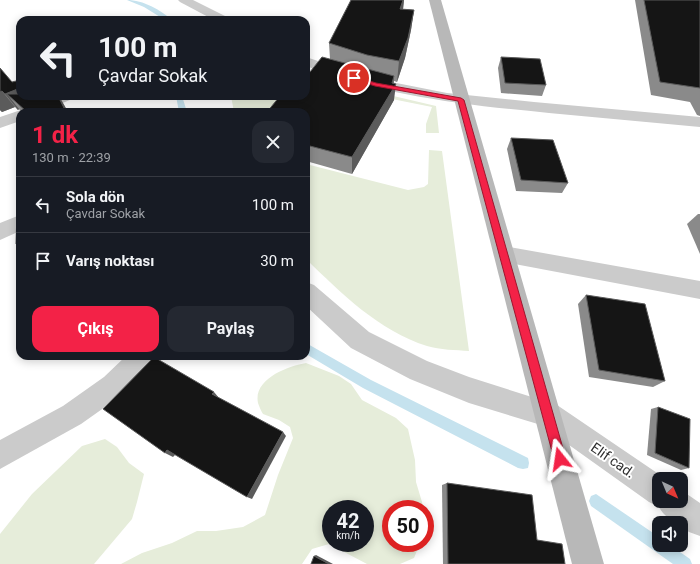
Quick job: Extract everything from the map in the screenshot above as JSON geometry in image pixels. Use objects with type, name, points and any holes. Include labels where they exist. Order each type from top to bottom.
[{"type":"main road","points":[[435,0],[588,564]]},
{"type":"street","points":[[184,0],[215,16]]},
{"type":"street","points":[[310,62],[344,75],[375,84],[461,100],[700,122]]},
{"type":"street","points":[[38,108],[57,100]]},
{"type":"street","points":[[0,123],[16,117]]},
{"type":"street","points":[[0,232],[16,224]]},
{"type":"street","points":[[504,254],[700,290]]},
{"type":"street","name":"Elif cad.","points":[[310,296],[360,340],[419,370],[468,390],[548,414],[652,487]]},
{"type":"street","points":[[0,455],[72,415],[113,386],[139,360]]},
{"type":"street","points":[[682,508],[700,521]]},
{"type":"green space","points":[[310,72],[338,83],[436,106],[439,133],[426,133],[426,124],[432,107],[387,98],[310,108],[233,108],[232,100],[310,100]]},
{"type":"green space","points":[[429,150],[442,151],[469,351],[448,350],[427,346],[393,331],[377,321],[347,298],[310,263],[310,165],[408,190],[424,187],[428,184]]},
{"type":"green space","points":[[306,363],[339,376],[351,384],[362,400],[396,418],[408,429],[415,460],[416,482],[421,500],[382,500],[382,552],[416,552],[414,558],[400,564],[367,564],[344,552],[374,552],[374,500],[322,500],[322,546],[312,549],[302,564],[121,564],[142,553],[172,543],[197,531],[216,531],[243,527],[265,515],[278,475],[293,438],[290,427],[279,420],[263,414],[258,403],[258,395],[261,387],[266,381],[273,375],[290,367]]},
{"type":"green space","points":[[105,439],[117,447],[129,463],[144,474],[132,519],[94,564],[0,564],[0,534],[32,494],[82,446]]},
{"type":"building","points":[[351,0],[403,0],[400,9],[414,10],[408,38],[399,61],[367,55],[329,43]]},
{"type":"building","points":[[644,0],[700,0],[700,88],[660,82]]},
{"type":"building","points":[[322,57],[394,76],[392,83],[396,84],[352,157],[310,146],[310,108],[270,108],[277,100],[310,100],[310,72]]},
{"type":"building","points":[[501,57],[540,59],[546,85],[505,83]]},
{"type":"building","points":[[0,68],[12,82],[16,81],[16,90],[5,94],[2,91],[0,92]]},
{"type":"building","points":[[7,94],[16,94],[16,100],[60,100],[64,108],[23,108]]},
{"type":"building","points":[[511,138],[553,140],[568,183],[521,180]]},
{"type":"building","points":[[586,295],[645,304],[665,381],[599,370]]},
{"type":"building","points":[[151,360],[159,360],[214,392],[212,394],[283,432],[247,497],[167,450],[165,453],[103,409]]},
{"type":"building","points":[[658,407],[690,419],[689,468],[655,453]]},
{"type":"building","points":[[447,483],[532,495],[537,540],[562,544],[565,564],[448,564]]},
{"type":"building","points":[[314,556],[329,564],[311,564]]},
{"type":"waterway","points":[[130,0],[146,6],[162,16]]},
{"type":"waterway","points":[[180,100],[182,108]]},
{"type":"waterway","points":[[310,350],[367,384],[523,463]]},
{"type":"waterway","points":[[596,501],[685,564]]},
{"type":"route","points":[[354,78],[375,84],[461,100],[560,459]]}]
